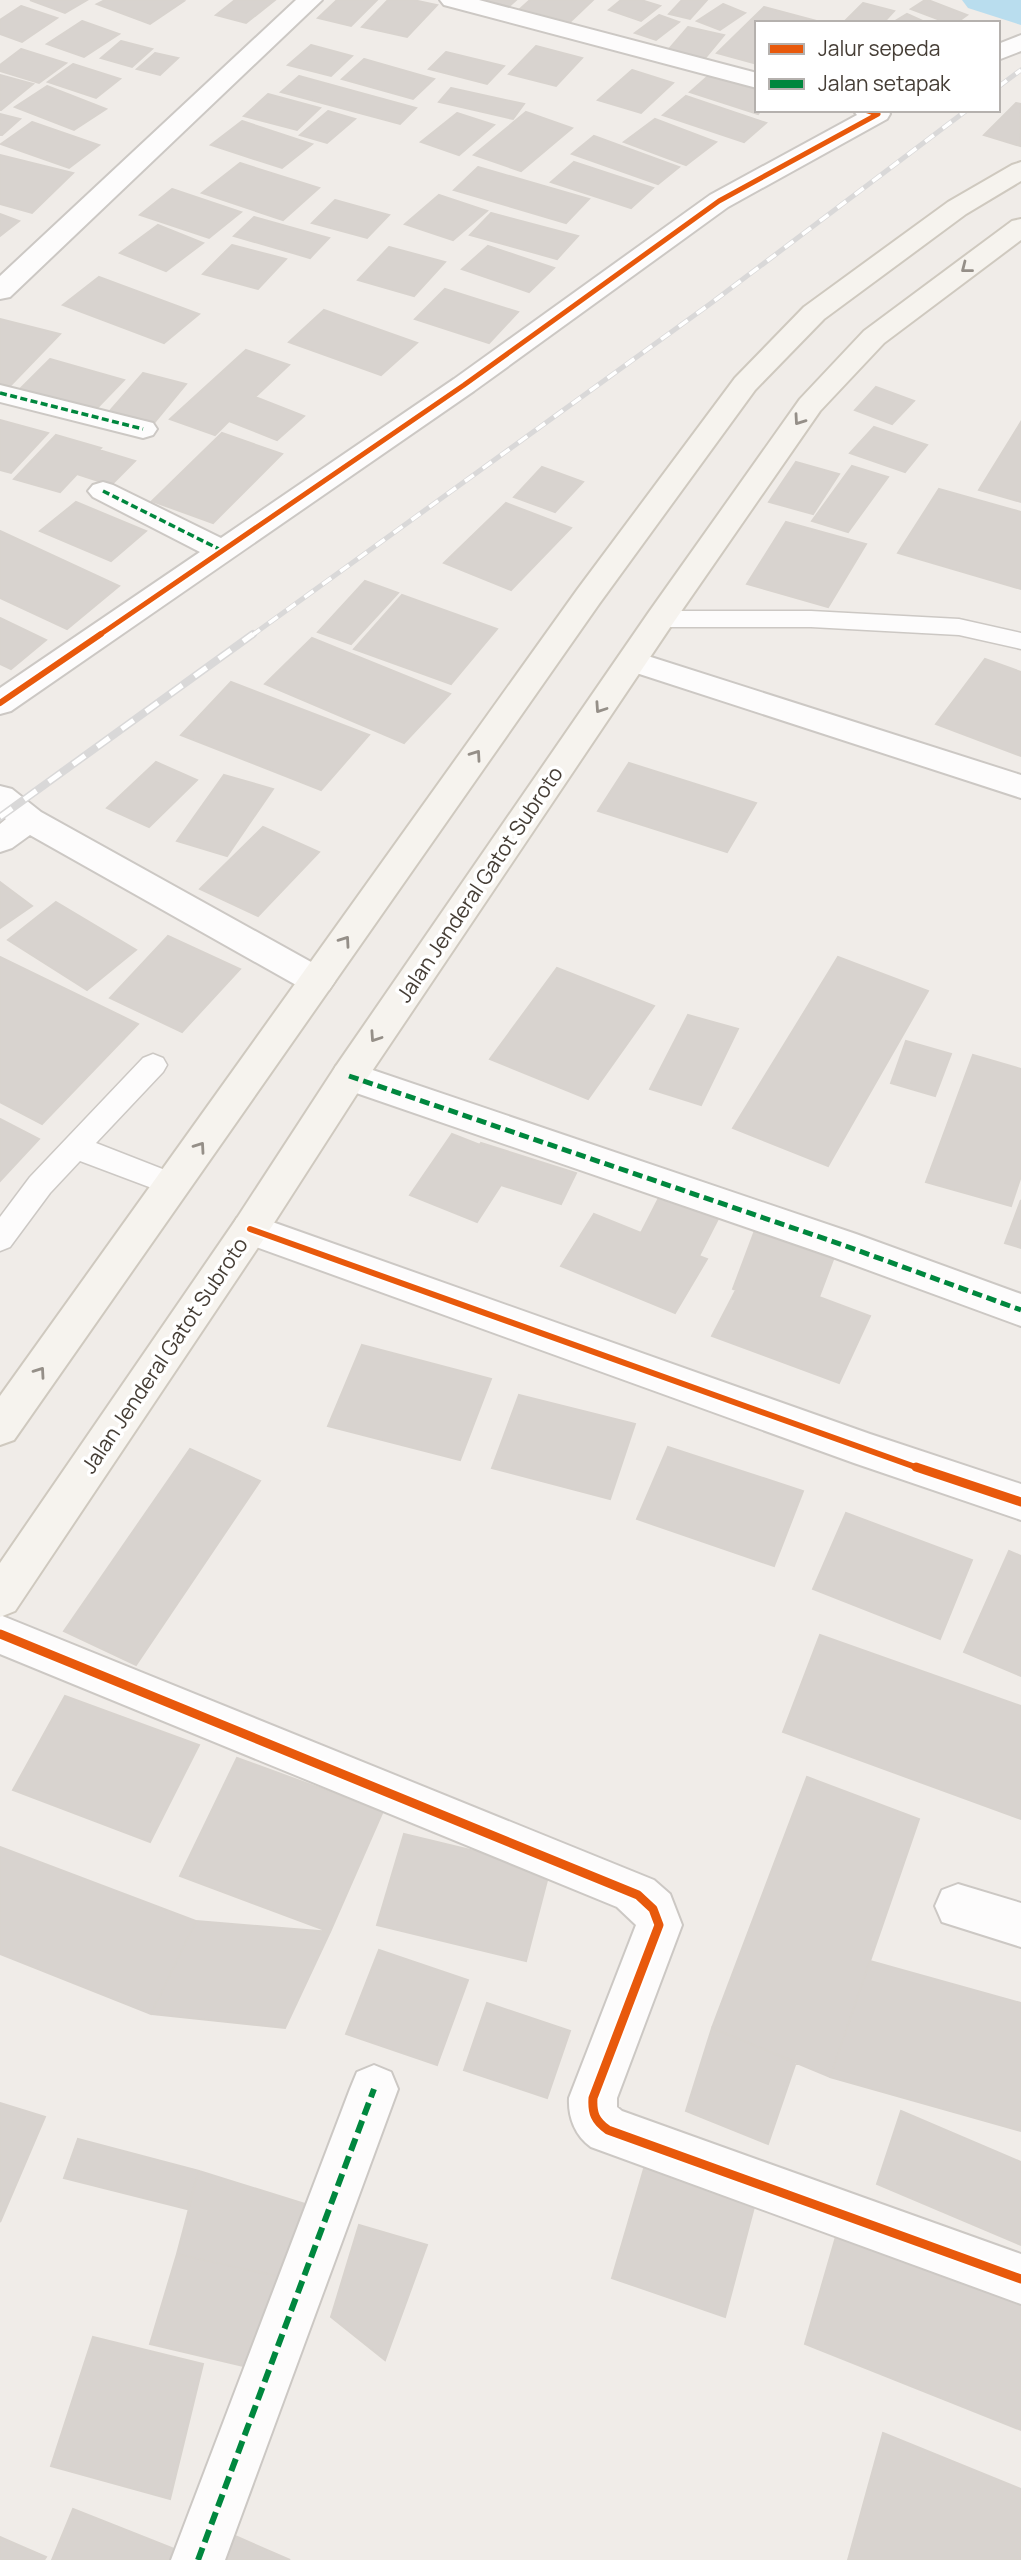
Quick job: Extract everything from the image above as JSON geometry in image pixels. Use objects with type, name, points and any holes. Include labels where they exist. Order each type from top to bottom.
[{"type":"main road","points":[[0,1428],[588,597],[745,384],[814,313],[957,208],[1021,170]]},
{"type":"main road","name":"Jalan Jenderal Gatot Subroto","points":[[0,1598],[250,1229],[349,1076],[660,619],[810,405],[874,337],[1021,227]]},
{"type":"street","points":[[3,284],[310,0]]},
{"type":"street","points":[[452,0],[755,80]]},
{"type":"street","points":[[1000,52],[1021,42]]},
{"type":"street","points":[[0,703],[464,385],[719,201],[874,112]]},
{"type":"street","points":[[0,393],[143,429]]},
{"type":"street","points":[[103,491],[223,551]]},
{"type":"street","points":[[632,661],[1021,787]]},
{"type":"street","points":[[0,797],[29,820],[317,981]]},
{"type":"street","points":[[0,840],[29,820]]},
{"type":"street","points":[[349,1076],[843,1245],[1021,1310]]},
{"type":"street","points":[[250,1229],[868,1451],[1021,1502]]},
{"type":"street","points":[[0,1633],[608,1881],[647,1900],[657,1915],[659,1925],[593,2098],[596,2122],[621,2135],[1021,2279]]},
{"type":"street","points":[[958,1906],[1021,1925]]},
{"type":"street","points":[[198,2560],[374,2089]]},
{"type":"lane","points":[[660,619],[811,619],[959,627],[1021,641]]},
{"type":"lane","points":[[0,1239],[40,1185],[153,1065]]},
{"type":"lane","points":[[75,1147],[173,1185]]},
{"type":"building","points":[[30,0],[87,0],[65,13]]},
{"type":"building","points":[[105,0],[184,1],[150,24],[97,4]]},
{"type":"building","points":[[235,0],[275,0],[246,23],[216,15]]},
{"type":"building","points":[[337,0],[377,0],[351,26],[318,18]]},
{"type":"building","points":[[388,0],[413,0],[437,5],[407,37],[362,27]]},
{"type":"building","points":[[469,0],[516,0],[505,10]]},
{"type":"building","points":[[530,0],[593,0],[570,22],[520,9]]},
{"type":"building","points":[[621,0],[641,0],[660,6],[641,21],[609,10]]},
{"type":"building","points":[[682,0],[707,0],[690,19],[669,14]]},
{"type":"building","points":[[928,0],[967,15],[959,21],[943,21],[911,9]]},
{"type":"building","points":[[863,3],[894,11],[885,21],[845,21]]},
{"type":"building","points":[[723,4],[745,13],[720,30],[697,21]]},
{"type":"building","points":[[21,6],[57,18],[22,42],[0,34],[0,20]]},
{"type":"building","points":[[764,7],[816,21],[755,21],[755,63],[717,53]]},
{"type":"building","points":[[907,14],[923,21],[895,21]]},
{"type":"building","points":[[659,15],[679,22],[656,40],[635,33]]},
{"type":"building","points":[[82,21],[119,34],[84,57],[47,44]]},
{"type":"building","points":[[688,27],[724,35],[701,63],[664,55]]},
{"type":"building","points":[[121,41],[152,49],[132,67],[101,58]]},
{"type":"building","points":[[311,45],[352,56],[331,76],[288,65]]},
{"type":"building","points":[[536,46],[582,58],[556,86],[509,74]]},
{"type":"building","points":[[21,49],[66,63],[39,83],[0,71],[0,65]]},
{"type":"building","points":[[446,52],[504,66],[487,84],[429,69]]},
{"type":"building","points":[[155,53],[178,58],[160,75],[137,69]]},
{"type":"building","points":[[364,59],[434,79],[413,99],[342,79]]},
{"type":"building","points":[[73,64],[120,79],[96,98],[48,82]]},
{"type":"building","points":[[632,70],[673,83],[641,113],[598,100]]},
{"type":"building","points":[[714,71],[755,84],[755,112],[760,112],[758,114],[690,92]]},
{"type":"building","points":[[0,75],[33,84],[1,110],[0,110]]},
{"type":"building","points":[[299,76],[416,108],[400,124],[281,92]]},
{"type":"building","points":[[47,86],[106,109],[74,130],[15,107]]},
{"type":"building","points":[[451,88],[524,104],[513,119],[439,102]]},
{"type":"building","points":[[268,94],[320,108],[297,130],[244,116]]},
{"type":"building","points":[[686,96],[766,123],[744,142],[663,115]]},
{"type":"building","points":[[1016,103],[1021,104],[1020,146],[984,135]]},
{"type":"building","points":[[328,111],[355,119],[327,143],[300,135]]},
{"type":"building","points":[[526,112],[572,128],[521,171],[474,155]]},
{"type":"building","points":[[457,113],[494,125],[459,155],[421,142]]},
{"type":"building","points":[[0,114],[20,119],[2,135],[0,135]]},
{"type":"building","points":[[655,119],[716,142],[686,165],[624,142]]},
{"type":"building","points":[[242,121],[312,144],[282,168],[211,145]]},
{"type":"building","points":[[32,122],[99,145],[69,168],[1,144]]},
{"type":"building","points":[[594,136],[679,167],[658,184],[572,154]]},
{"type":"building","points":[[0,155],[73,173],[32,213],[0,204]]},
{"type":"building","points":[[574,162],[653,188],[631,208],[551,182]]},
{"type":"building","points":[[240,163],[319,188],[283,220],[202,193]]},
{"type":"building","points":[[478,167],[589,199],[566,223],[454,190]]},
{"type":"building","points":[[172,189],[241,212],[209,238],[140,215]]},
{"type":"building","points":[[439,195],[487,211],[453,240],[405,224]]},
{"type":"building","points":[[335,200],[389,215],[367,238],[312,223]]},
{"type":"building","points":[[491,213],[578,236],[557,259],[470,235]]},
{"type":"building","points":[[0,214],[19,221],[0,236]]},
{"type":"building","points":[[254,217],[329,238],[310,258],[234,236]]},
{"type":"building","points":[[158,225],[203,243],[166,271],[120,253]]},
{"type":"building","points":[[232,245],[286,259],[258,289],[203,274]]},
{"type":"building","points":[[488,246],[554,268],[529,292],[462,269]]},
{"type":"building","points":[[389,247],[445,262],[414,296],[358,280]]},
{"type":"building","points":[[99,277],[199,314],[164,343],[63,305]]},
{"type":"building","points":[[445,289],[518,312],[489,343],[415,319]]},
{"type":"building","points":[[324,310],[417,343],[381,375],[289,342]]},
{"type":"building","points":[[0,319],[60,334],[10,386],[0,384]]},
{"type":"building","points":[[246,350],[289,365],[255,397],[304,416],[277,440],[229,421],[215,435],[170,419]]},
{"type":"building","points":[[50,359],[124,380],[94,411],[20,389]]},
{"type":"building","points":[[143,373],[186,384],[153,424],[109,412]]},
{"type":"building","points":[[876,387],[914,401],[892,424],[855,410]]},
{"type":"building","points":[[0,420],[48,433],[11,473],[0,470]]},
{"type":"building","points":[[1021,422],[1021,502],[979,490]]},
{"type":"building","points":[[874,427],[927,445],[905,472],[850,453]]},
{"type":"building","points":[[222,433],[282,454],[213,523],[152,501]]},
{"type":"building","points":[[56,435],[135,461],[111,485],[77,474],[60,492],[14,479]]},
{"type":"building","points":[[796,462],[839,474],[813,514],[769,502]]},
{"type":"building","points":[[852,466],[888,477],[848,532],[812,521]]},
{"type":"building","points":[[542,467],[583,482],[555,512],[514,497]]},
{"type":"building","points":[[939,489],[1021,512],[1021,589],[898,553]]},
{"type":"building","points":[[76,502],[146,531],[111,561],[40,531]]},
{"type":"building","points":[[506,503],[571,528],[511,590],[444,563]]},
{"type":"building","points":[[786,522],[866,544],[828,607],[747,584]]},
{"type":"building","points":[[0,531],[119,586],[67,629],[0,598]]},
{"type":"building","points":[[365,581],[398,593],[351,644],[318,632]]},
{"type":"building","points":[[402,595],[497,629],[451,684],[354,649]]},
{"type":"building","points":[[0,618],[46,640],[11,669],[0,664]]},
{"type":"building","points":[[312,638],[450,694],[404,743],[265,684]]},
{"type":"building","points":[[985,659],[1021,672],[1021,756],[936,724]]},
{"type":"building","points":[[231,682],[369,735],[321,790],[181,735]]},
{"type":"building","points":[[156,762],[197,780],[149,827],[107,808]]},
{"type":"building","points":[[629,763],[756,803],[727,852],[598,811]]},
{"type":"building","points":[[224,775],[273,789],[227,856],[177,841]]},
{"type":"building","points":[[263,827],[319,852],[258,916],[200,889]]},
{"type":"building","points":[[0,882],[32,906],[0,928]]},
{"type":"building","points":[[56,902],[136,950],[87,990],[8,940]]},
{"type":"building","points":[[168,936],[240,969],[182,1032],[110,998]]},
{"type":"building","points":[[0,957],[138,1024],[42,1124],[0,1102]]},
{"type":"building","points":[[838,957],[928,991],[828,1166],[733,1128]]},
{"type":"building","points":[[557,968],[654,1006],[588,1099],[490,1059]]},
{"type":"building","points":[[688,1015],[738,1029],[701,1105],[650,1089]]},
{"type":"building","points":[[906,1041],[951,1054],[935,1096],[891,1083]]},
{"type":"building","points":[[973,1055],[1021,1069],[1021,1176],[1011,1206],[926,1182]]},
{"type":"building","points":[[0,1119],[39,1139],[0,1181]]},
{"type":"building","points":[[452,1134],[576,1173],[561,1204],[501,1185],[477,1222],[410,1195]]},
{"type":"building","points":[[663,1190],[722,1211],[699,1256],[707,1259],[675,1313],[561,1266],[594,1214],[641,1233]]},
{"type":"building","points":[[1021,1200],[1021,1248],[1005,1243]]},
{"type":"building","points":[[757,1225],[837,1249],[819,1297],[870,1316],[839,1383],[712,1336],[736,1290],[733,1289]]},
{"type":"building","points":[[362,1345],[491,1379],[460,1460],[328,1426]]},
{"type":"building","points":[[519,1395],[635,1424],[610,1499],[492,1468]]},
{"type":"building","points":[[668,1447],[803,1491],[774,1566],[637,1519]]},
{"type":"building","points":[[190,1449],[260,1481],[136,1665],[64,1631]]},
{"type":"building","points":[[846,1513],[972,1560],[940,1639],[813,1589]]},
{"type":"building","points":[[1009,1551],[1021,1556],[1021,1676],[964,1652]]},
{"type":"building","points":[[820,1635],[1021,1706],[1021,1819],[783,1732]]},
{"type":"building","points":[[65,1696],[199,1745],[150,1842],[13,1790]]},
{"type":"building","points":[[237,1758],[383,1811],[330,1932],[180,1876]]},
{"type":"building","points":[[807,1777],[919,1819],[830,2077],[712,2028]]},
{"type":"building","points":[[404,1834],[550,1869],[526,1961],[377,1925]]},
{"type":"building","points":[[0,1847],[196,1921],[151,2014],[0,1954]]},
{"type":"building","points":[[196,1921],[330,1932],[285,2028],[151,2014]]},
{"type":"building","points":[[379,1950],[468,1980],[437,2065],[346,2034]]},
{"type":"building","points":[[870,1961],[1021,2003],[1021,2131],[830,2077]]},
{"type":"building","points":[[487,2003],[570,2031],[547,2098],[464,2070]]},
{"type":"building","points":[[712,2028],[796,2062],[768,2144],[686,2111]]},
{"type":"building","points":[[0,2103],[45,2117],[0,2222]]},
{"type":"building","points":[[901,2111],[1021,2162],[1021,2245],[877,2184]]},
{"type":"building","points":[[78,2139],[199,2171],[187,2209],[64,2178]]},
{"type":"building","points":[[648,2155],[758,2192],[725,2317],[612,2278]]},
{"type":"building","points":[[199,2171],[308,2205],[285,2278],[177,2254]]},
{"type":"building","points":[[359,2225],[427,2245],[385,2360],[331,2317]]},
{"type":"building","points":[[837,2233],[1021,2303],[1021,2430],[805,2344]]},
{"type":"building","points":[[177,2254],[285,2278],[260,2370],[150,2344]]},
{"type":"building","points":[[93,2337],[203,2364],[170,2499],[51,2466]]},
{"type":"building","points":[[883,2433],[1021,2489],[1021,2560],[848,2560]]},
{"type":"building","points":[[73,2509],[187,2554],[185,2560],[52,2560]]},
{"type":"building","points":[[226,2532],[290,2560],[221,2560]]},
{"type":"building","points":[[0,2537],[46,2557],[44,2560],[0,2560]]},
{"type":"waterway","points":[[982,0],[1021,13]]},
{"type":"railway","points":[[1000,86],[1021,70]]},
{"type":"railway","points":[[251,636],[710,304],[964,112]]},
{"type":"railway","points":[[0,817],[253,634]]},
{"type":"marked path","points":[[0,393],[143,429]]},
{"type":"marked path","points":[[103,491],[223,551]]},
{"type":"marked path","points":[[349,1076],[843,1245],[1021,1310]]},
{"type":"marked path","points":[[198,2560],[374,2089]]},
{"type":"cycle path","points":[[0,703],[464,385],[719,201],[878,114],[872,112]]},
{"type":"cycle path","points":[[250,1229],[868,1451],[1021,1502]]},
{"type":"cycle path","points":[[0,1634],[638,1895],[653,1909],[659,1925],[593,2098],[594,2113],[600,2124],[608,2130],[1021,2279]]}]
